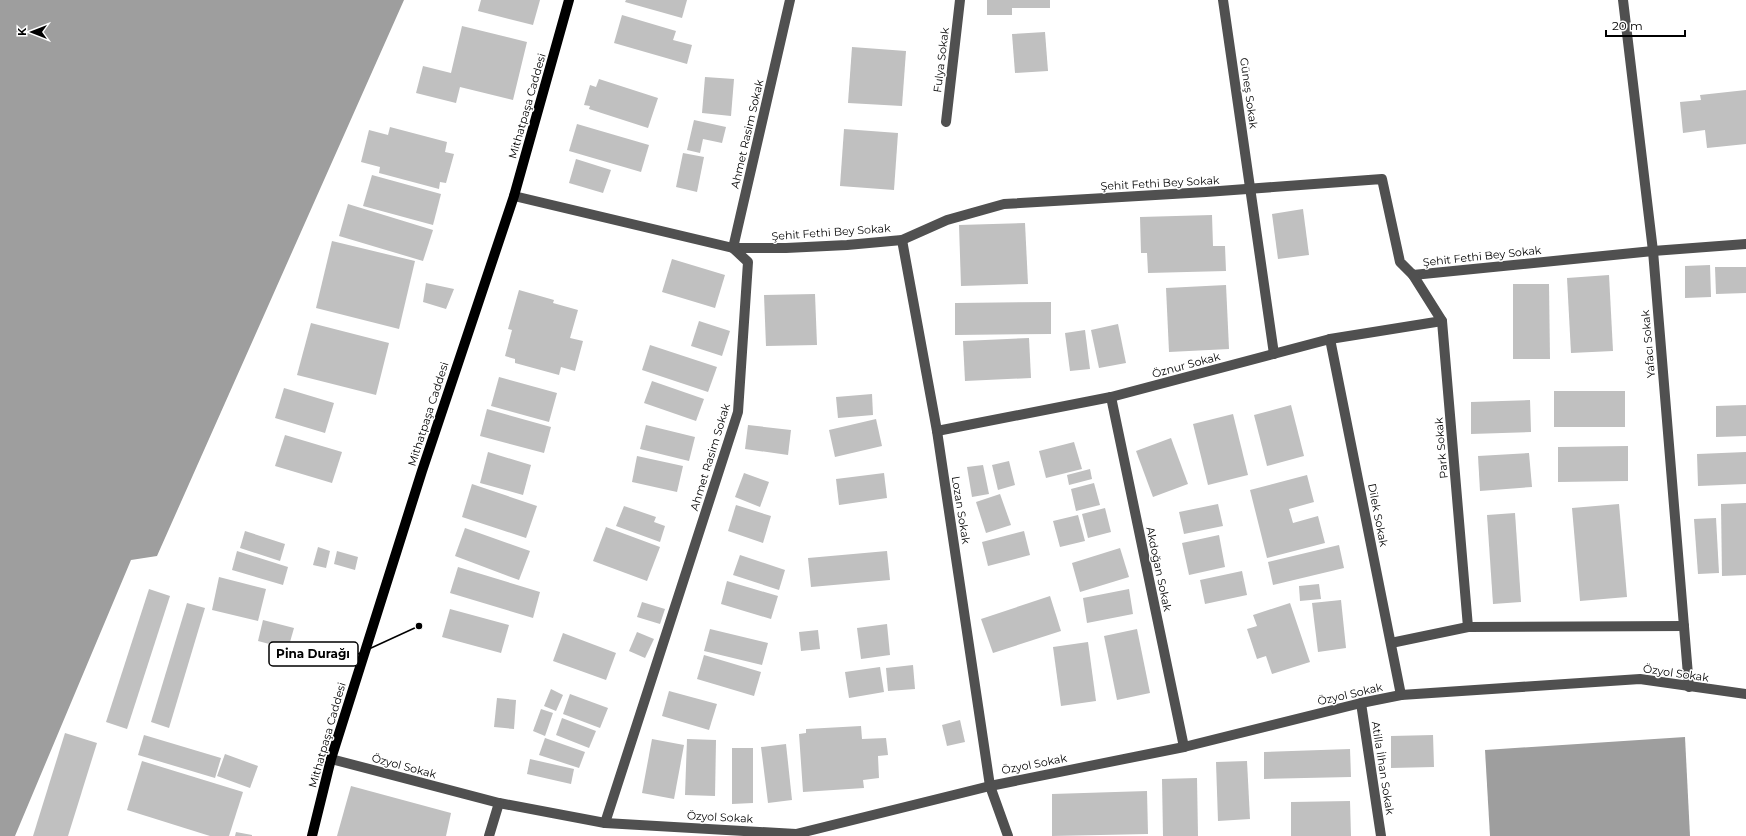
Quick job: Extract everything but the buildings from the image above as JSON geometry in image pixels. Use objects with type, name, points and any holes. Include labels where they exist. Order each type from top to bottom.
[{"type":"main road","name":"Mithatpaşa Caddesi","points":[[312,836],[331,759],[422,471],[514,196],[569,0]]},
{"type":"street","name":"Ahmet Rasim Sokak","points":[[605,822],[738,412],[748,262],[733,248],[790,0]]},
{"type":"street","name":"Fulya Sokak","points":[[946,122],[960,0]]},
{"type":"street","name":"Güneş Sokak","points":[[1223,0],[1274,354]]},
{"type":"street","name":"Yafacı Sokak","points":[[1623,0],[1653,251],[1689,687]]},
{"type":"street","name":"Şehit Fethi Bey Sokak","points":[[514,196],[733,248],[786,248],[824,247],[902,240],[947,220],[1004,204],[1250,189],[1382,179],[1400,262],[1413,275],[1653,251],[1746,244]]},
{"type":"street","name":"Lozan Sokak","points":[[902,240],[937,431],[990,786],[1008,836]]},
{"type":"street","name":"Park Sokak","points":[[1413,275],[1442,321],[1468,627]]},
{"type":"street","name":"Öznur Sokak","points":[[937,431],[1111,397],[1330,339],[1442,321]]},
{"type":"street","name":"Dilek Sokak","points":[[1330,339],[1401,695]]},
{"type":"street","name":"Akdoğan Sokak","points":[[1111,397],[1184,747]]},
{"type":"street","points":[[1391,643],[1468,627],[1684,626]]},
{"type":"street","name":"Özyol Sokak","points":[[331,759],[499,803],[605,822],[796,834],[990,786],[1184,747],[1361,703],[1401,695],[1640,679],[1746,694]]},
{"type":"street","name":"Atilla İlhan Sokak","points":[[1361,703],[1381,836]]},
{"type":"street","points":[[489,836],[499,803]]},
{"type":"shaded area","points":[[0,0],[404,0],[157,556],[131,560],[15,836],[0,836]]},
{"type":"shaded area","points":[[1685,737],[1690,836],[1490,836],[1485,750]]},
{"type":"place","name":"Pina Durağı","points":[[419,626]]}]
